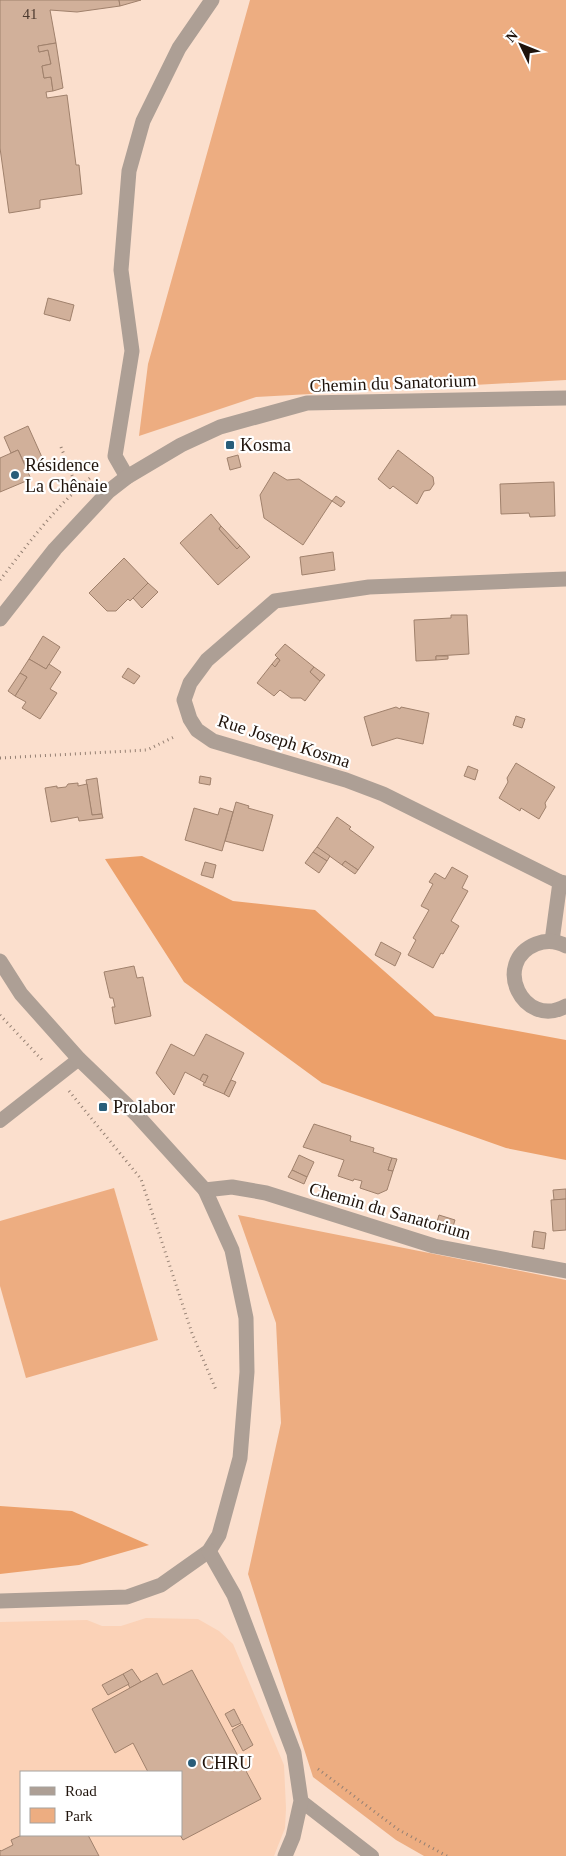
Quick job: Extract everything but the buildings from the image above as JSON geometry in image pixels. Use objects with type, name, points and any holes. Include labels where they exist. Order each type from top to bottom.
[{"type":"street","points":[[127,477],[115,456],[132,351],[121,270],[128,171],[143,121],[179,48],[212,0]]},
{"type":"street","name":"Chemin du Sanatorium","points":[[0,619],[55,549],[109,491],[127,477],[181,445],[220,427],[308,403],[566,398]]},
{"type":"street","name":"Rue Joseph Kosma","points":[[566,579],[369,588],[275,601],[207,660],[190,683],[184,700],[190,719],[195,726],[213,741],[346,780],[383,794],[563,883],[559,944],[541,942],[531,946],[523,953],[517,963],[514,974],[515,985],[523,999],[537,1009],[548,1011],[566,1006]]},
{"type":"street","points":[[0,960],[21,994],[79,1059],[136,1114],[205,1190],[232,1250],[246,1318],[247,1372],[240,1458],[219,1535],[209,1551],[161,1585],[127,1597],[0,1601]]},
{"type":"street","name":"Chemin du Sanatorium","points":[[205,1190],[232,1187],[266,1193],[434,1246],[566,1271]]},
{"type":"street","points":[[209,1551],[234,1595],[294,1753],[301,1801],[294,1837],[285,1856]]},
{"type":"lane","points":[[0,1121],[79,1059]]},
{"type":"lane","points":[[301,1801],[372,1856]]},
{"type":"path","points":[[62,447],[77,489]]},
{"type":"path","points":[[0,580],[42,525],[77,489],[96,473]]},
{"type":"path","points":[[0,758],[147,750],[195,726]]},
{"type":"path","points":[[0,1015],[57,1077],[141,1179],[192,1334],[216,1390]]},
{"type":"path","points":[[294,1753],[334,1779],[399,1830],[448,1856]]},
{"type":"shaded area","points":[[142,856],[233,901],[315,910],[435,1016],[566,1040],[566,1160],[506,1148],[322,1083],[184,982],[105,859]]},
{"type":"shaded area","points":[[0,1506],[72,1511],[149,1545],[79,1565],[0,1574]]},
{"type":"shaded area","points":[[146,1618],[198,1619],[219,1631],[233,1644],[284,1765],[285,1828],[274,1856],[0,1856],[0,1622],[87,1620],[102,1626],[121,1626]]},
{"type":"green space","points":[[250,0],[566,0],[566,380],[256,397],[139,436],[148,364]]},
{"type":"green space","points":[[114,1188],[158,1340],[26,1378],[0,1286],[0,1221]]},
{"type":"green space","points":[[238,1215],[566,1280],[566,1856],[424,1856],[396,1840],[313,1777],[248,1574],[281,1423],[276,1323]]},
{"type":"place","name":"Kosma","points":[[230,445]]},
{"type":"place","name":"Résidence La Chênaie","points":[[15,475]]},
{"type":"place","name":"Prolabor","points":[[103,1107]]},
{"type":"place","name":"CHRU","points":[[192,1763]]}]
